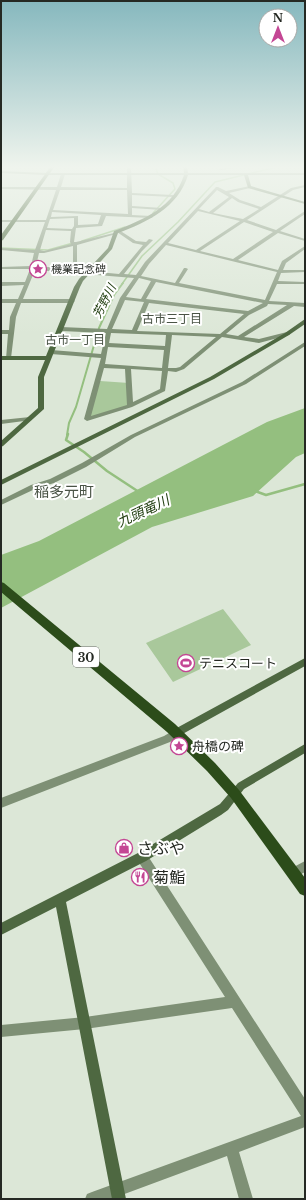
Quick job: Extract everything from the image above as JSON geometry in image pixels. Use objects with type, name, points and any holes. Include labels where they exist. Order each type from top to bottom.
[{"type":"main road","points":[[1,239],[12,222]]},
{"type":"main road","name":"30","points":[[1,586],[174,731],[211,767],[235,794],[305,889]]},
{"type":"street","points":[[8,358],[13,317],[33,268],[47,222]]},
{"type":"street","points":[[75,270],[75,244],[72,242],[76,222]]},
{"type":"street","points":[[45,229],[100,225],[101,222]]},
{"type":"street","points":[[1,249],[37,252],[49,251],[117,232],[142,222]]},
{"type":"street","points":[[169,333],[163,390],[130,406],[87,419],[102,366],[109,330],[123,298],[152,257],[186,222]]},
{"type":"street","points":[[197,251],[242,222]]},
{"type":"street","points":[[247,222],[305,240]]},
{"type":"street","points":[[235,260],[291,222]]},
{"type":"street","points":[[117,232],[135,242],[149,242],[120,276]]},
{"type":"street","points":[[1,445],[42,406],[41,377],[81,280],[110,248],[117,232]]},
{"type":"street","points":[[166,244],[281,272],[305,271]]},
{"type":"street","points":[[102,366],[176,370],[182,368],[250,313],[265,305],[281,272],[284,262],[305,247]]},
{"type":"street","points":[[1,268],[75,270],[139,277],[266,302],[305,305]]},
{"type":"street","points":[[176,285],[186,269]]},
{"type":"street","points":[[134,331],[154,280]]},
{"type":"street","points":[[276,282],[305,283]]},
{"type":"street","points":[[1,284],[27,283]]},
{"type":"street","points":[[123,298],[250,313]]},
{"type":"street","points":[[1,301],[72,302]]},
{"type":"street","points":[[240,337],[293,304]]},
{"type":"street","points":[[1,483],[212,378],[287,334],[305,321]]},
{"type":"street","points":[[61,329],[134,331],[240,337],[263,341],[287,334]]},
{"type":"street","points":[[1,332],[12,332]]},
{"type":"street","points":[[1,503],[33,487],[52,481],[84,465],[133,436],[244,383],[305,344]]},
{"type":"street","points":[[106,345],[168,348]]},
{"type":"street","points":[[1,358],[50,355],[103,356]]},
{"type":"street","points":[[128,367],[130,406]]},
{"type":"street","points":[[1,422],[30,419]]},
{"type":"street","points":[[1,802],[167,739],[174,731],[305,662]]},
{"type":"street","points":[[1,929],[142,857],[217,812],[224,807],[241,786],[305,748]]},
{"type":"street","points":[[142,857],[305,1111]]},
{"type":"street","points":[[294,873],[305,866]]},
{"type":"street","points":[[60,898],[118,1194]]},
{"type":"street","points":[[1,1031],[85,1023],[234,1002]]},
{"type":"street","points":[[92,1199],[118,1194],[231,1148],[305,1121]]},
{"type":"street","points":[[231,1148],[246,1199]]},
{"type":"shaded area","points":[[100,381],[129,383],[130,406],[87,418]]},
{"type":"shaded area","name":"テニスコート","points":[[223,609],[251,645],[173,682],[146,643]]},
{"type":"water","name":"九頭竜川","points":[[305,408],[305,453],[296,457],[253,496],[152,527],[1,608],[1,555],[39,541],[267,422]]},
{"type":"waterway","name":"芳野川","points":[[122,284],[142,256],[178,222]]},
{"type":"waterway","points":[[82,241],[125,227]]},
{"type":"waterway","points":[[1,248],[48,250],[73,243]]},
{"type":"waterway","name":"芳野川","points":[[67,435],[69,423],[76,407],[99,328],[114,295],[123,283]]},
{"type":"waterway","name":"芳野川","points":[[68,434],[66,440],[84,452],[107,471],[139,492]]},
{"type":"waterway","points":[[255,491],[266,495],[305,484]]},
{"type":"place","name":"機業記念碑","points":[[38,269]]},
{"type":"place","name":"テニスコート","points":[[186,663]]},
{"type":"place","name":"舟橋の碑","points":[[179,746]]},
{"type":"place","name":"さぶや","points":[[124,848]]},
{"type":"place","name":"菊鮨","points":[[140,877]]},
{"type":"district","name":"古市三丁目","points":[[172,318]]},
{"type":"district","name":"古市一丁目","points":[[75,339]]},
{"type":"district","name":"稲多元町","points":[[64,491]]}]
